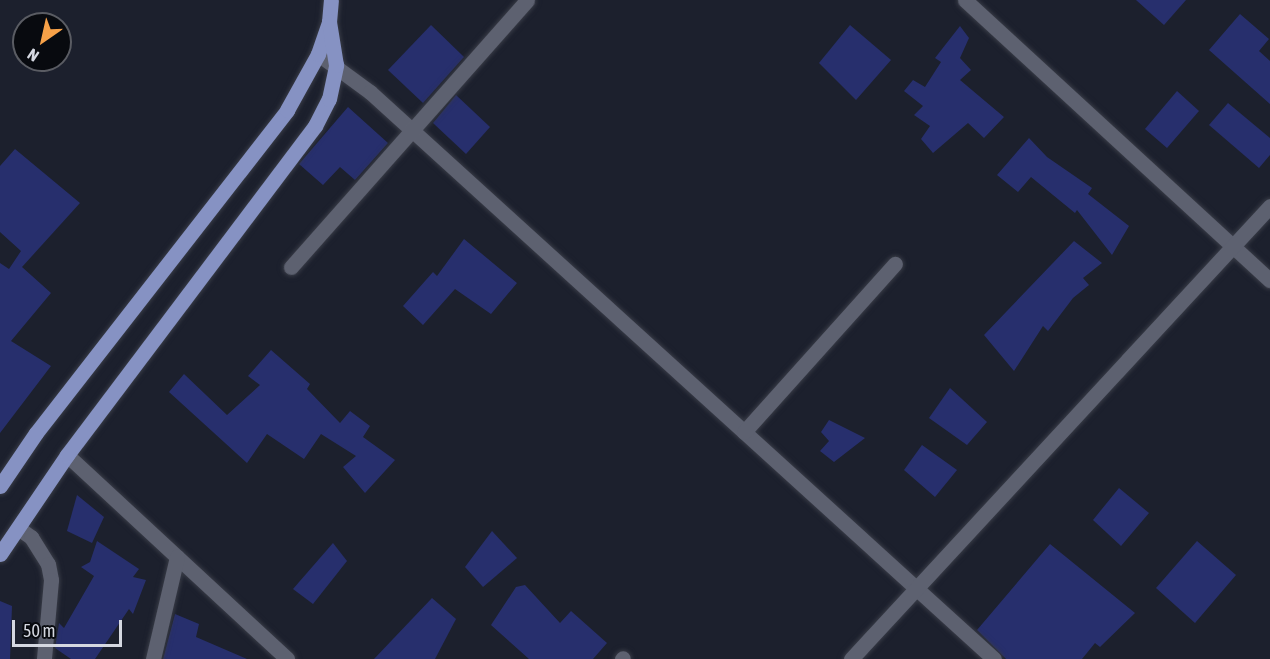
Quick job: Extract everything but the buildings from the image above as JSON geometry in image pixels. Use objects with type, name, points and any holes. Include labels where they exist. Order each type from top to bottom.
[{"type":"main road","points":[[0,486],[36,433],[287,110],[318,54],[329,22],[331,0]]},
{"type":"main road","points":[[0,554],[67,455],[315,126],[329,99],[336,65],[329,22]]},
{"type":"street","points":[[291,267],[527,0]]},
{"type":"street","points":[[965,0],[1270,280]]},
{"type":"street","points":[[318,54],[336,65],[412,130],[994,659]]},
{"type":"street","points":[[851,659],[1270,206]]},
{"type":"street","points":[[744,432],[895,264]]},
{"type":"street","points":[[67,455],[287,659]]},
{"type":"street","points":[[18,528],[41,549],[48,564],[51,580],[44,659]]},
{"type":"street","points":[[153,659],[177,557]]}]
